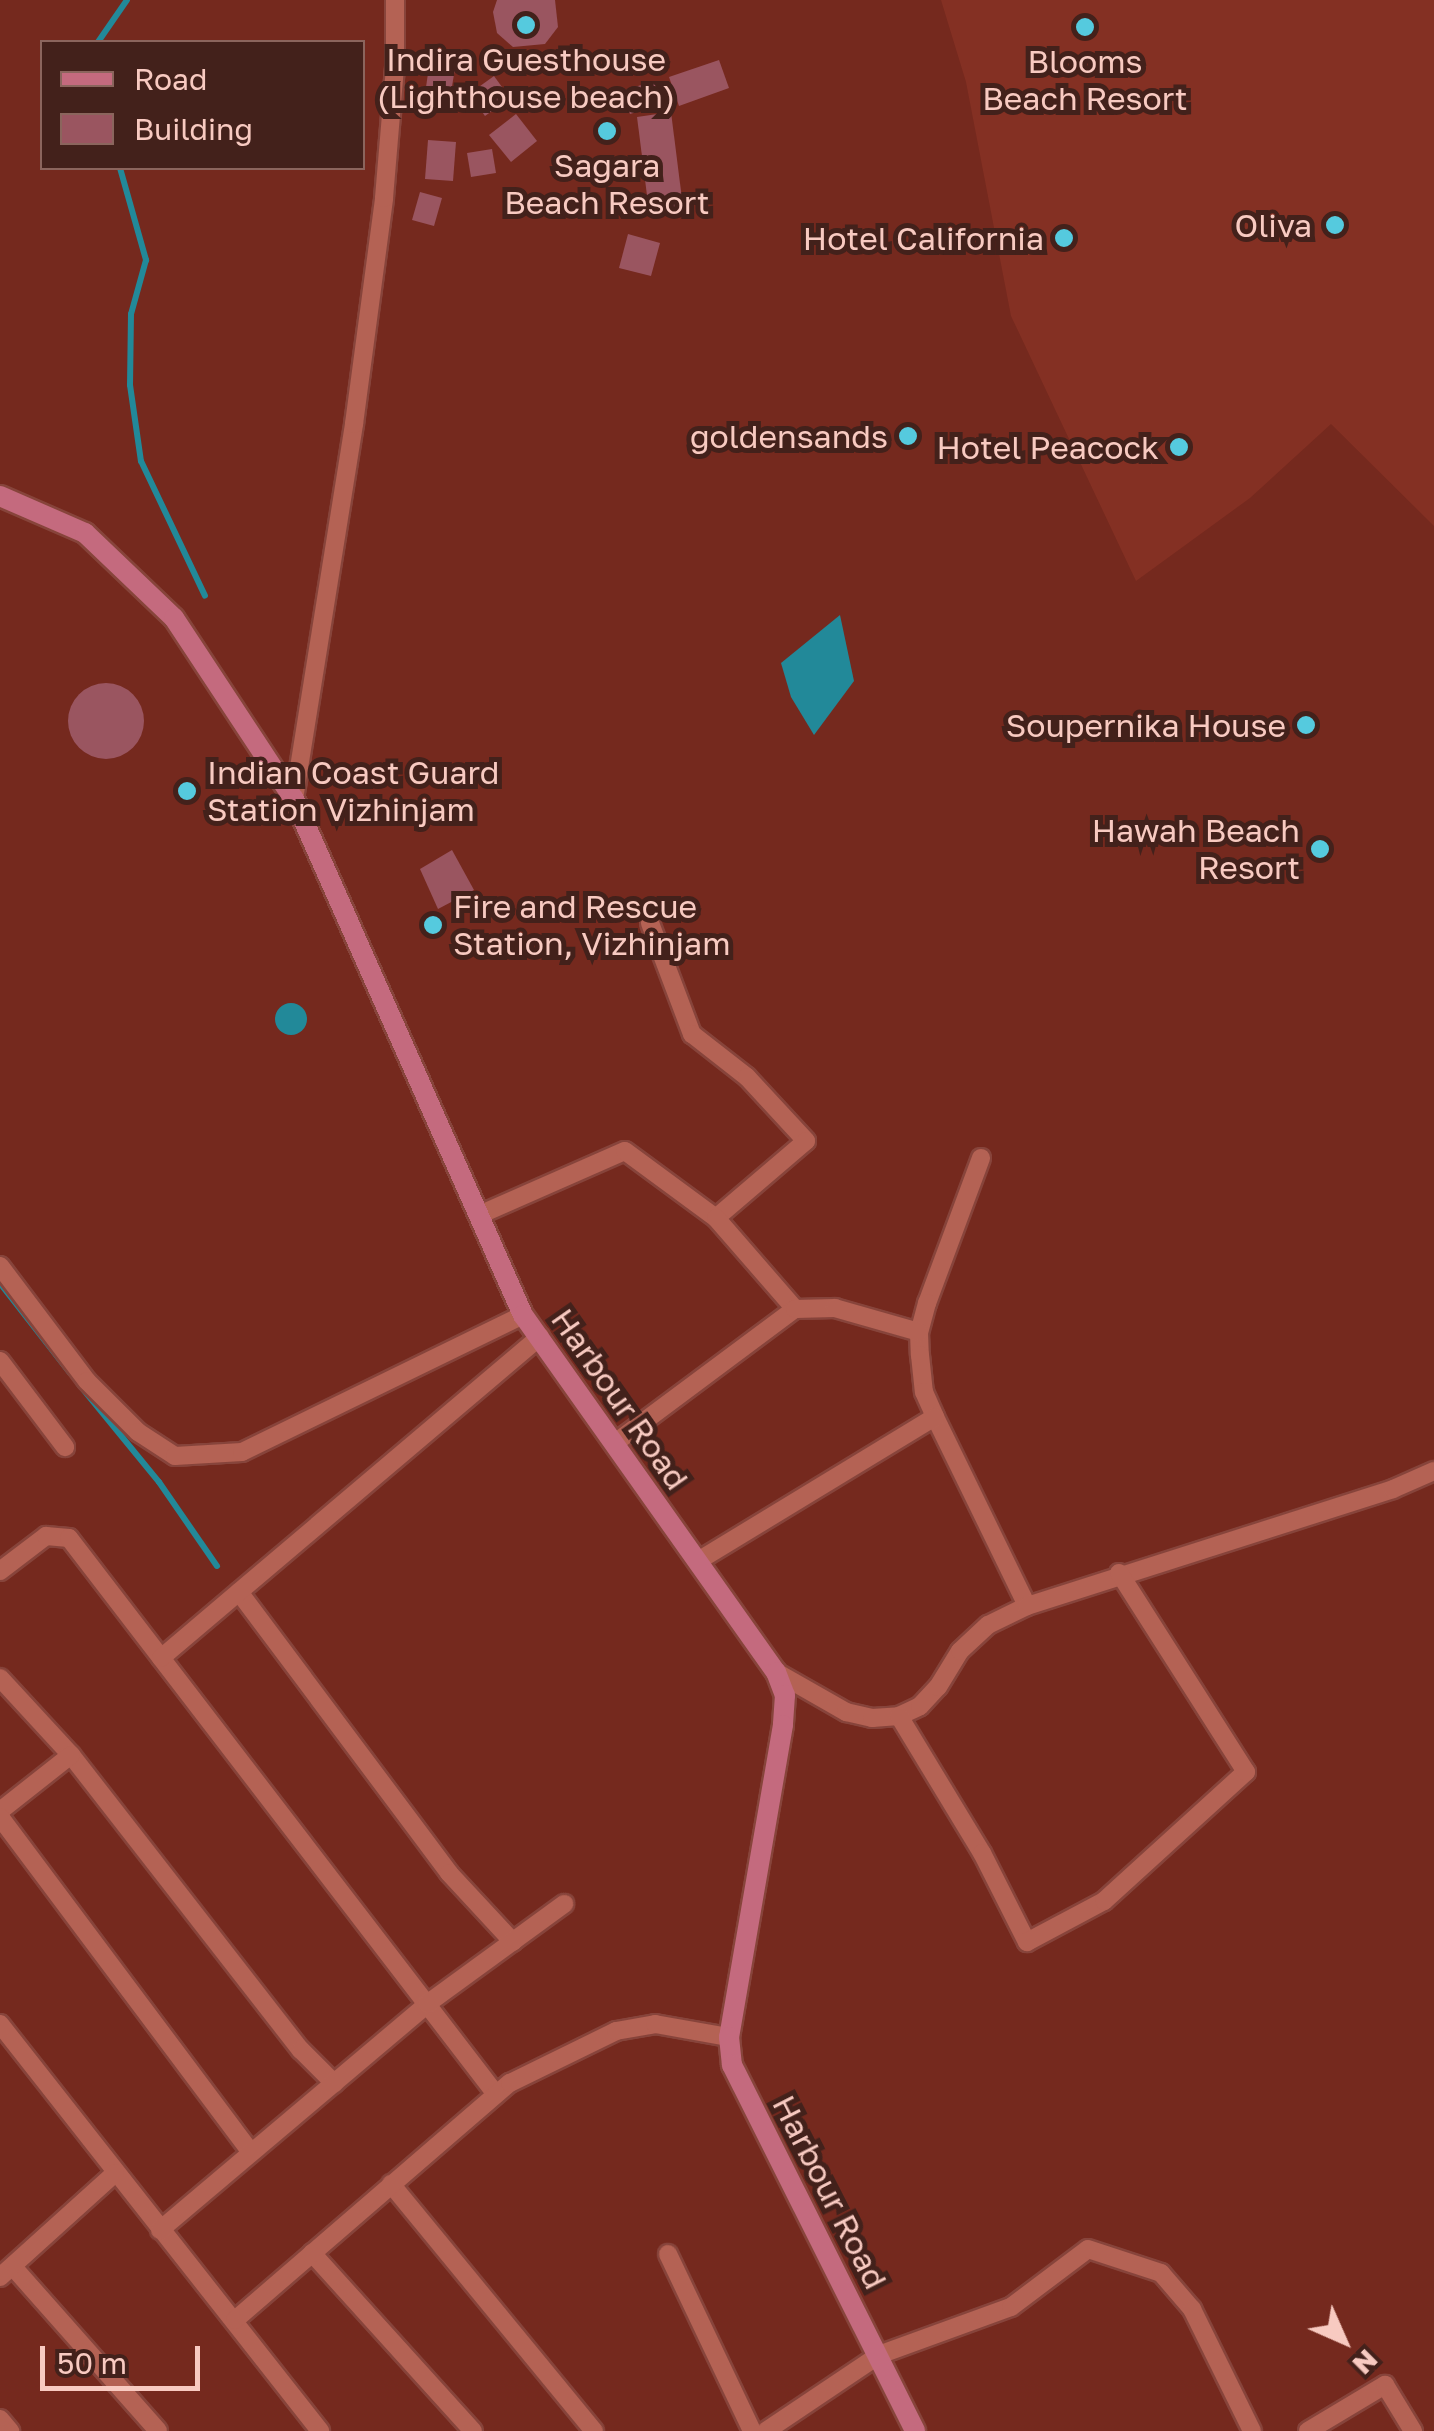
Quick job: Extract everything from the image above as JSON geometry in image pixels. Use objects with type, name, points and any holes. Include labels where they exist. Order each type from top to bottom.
[{"type":"street","points":[[294,800],[354,424],[384,198],[395,68],[395,0]]},
{"type":"street","name":"Harbour Road","points":[[0,496],[85,534],[174,618],[294,800],[523,1315],[776,1672],[785,1696],[784,1726],[729,2037],[732,2065],[916,2431]]},
{"type":"street","points":[[650,924],[692,1034],[748,1077],[806,1141],[716,1218]]},
{"type":"street","points":[[479,1215],[624,1151],[716,1218],[795,1310]]},
{"type":"street","points":[[980,1158],[919,1332],[924,1392],[1027,1606]]},
{"type":"street","points":[[0,1266],[86,1380],[138,1432],[175,1456],[242,1452],[523,1315]]},
{"type":"street","points":[[615,1443],[795,1310],[835,1308],[919,1332]]},
{"type":"street","points":[[161,1658],[540,1337]]},
{"type":"street","points":[[0,1361],[66,1447]]},
{"type":"street","points":[[698,1562],[935,1417]]},
{"type":"street","points":[[776,1672],[846,1712],[872,1718],[899,1716],[929,1696],[960,1651],[988,1625],[1027,1606],[1119,1573],[1393,1489],[1434,1471]]},
{"type":"street","points":[[0,1572],[46,1536],[69,1538],[495,2093]]},
{"type":"street","points":[[899,1716],[982,1852],[1027,1942],[1104,1902],[1246,1772],[1119,1573]]},
{"type":"street","points":[[239,1592],[449,1873],[512,1942]]},
{"type":"street","points":[[0,1678],[71,1755],[301,2050],[334,2083]]},
{"type":"street","points":[[71,1755],[0,1814],[251,2153]]},
{"type":"street","points":[[160,2230],[427,2004],[564,1904]]},
{"type":"street","points":[[0,2024],[114,2174],[320,2431]]},
{"type":"street","points":[[234,2320],[495,2093],[558,2057],[616,2031],[655,2024],[729,2037]]},
{"type":"street","points":[[114,2174],[7,2273],[146,2427]]},
{"type":"street","points":[[391,2184],[594,2431]]},
{"type":"street","points":[[766,2431],[879,2355],[1010,2307],[1088,2248],[1161,2273],[1192,2310],[1252,2431]]},
{"type":"street","points":[[312,2253],[474,2431]]},
{"type":"street","points":[[668,2254],[752,2431]]},
{"type":"street","points":[[1308,2431],[1385,2386],[1412,2431]]},
{"type":"street","points":[[0,2419],[10,2431]]},
{"type":"shaded area","points":[[941,0],[1434,0],[1434,526],[1331,424],[1250,498],[1136,581],[1011,316],[966,82]]},
{"type":"water","points":[[840,615],[854,681],[814,735],[791,697],[781,663]]},
{"type":"water","points":[[291,1003],[303,1007],[307,1019],[303,1031],[291,1035],[279,1031],[275,1019],[279,1007]]},
{"type":"building","name":"Indira Guesthouse (Lighthouse beach)","points":[[497,0],[555,0],[558,27],[545,44],[513,47],[497,33],[493,12]]},
{"type":"building","points":[[431,53],[457,57],[450,98],[425,94]]},
{"type":"building","points":[[719,60],[729,88],[679,106],[669,77]]},
{"type":"building","points":[[494,76],[510,98],[485,116],[469,94]]},
{"type":"building","points":[[654,81],[662,104],[630,114],[622,91]]},
{"type":"building","points":[[671,112],[683,207],[649,211],[637,117]]},
{"type":"building","points":[[516,114],[537,141],[511,162],[489,135]]},
{"type":"building","points":[[428,140],[456,142],[453,181],[425,179]]},
{"type":"building","points":[[492,149],[496,173],[471,177],[467,153]]},
{"type":"building","points":[[420,192],[442,198],[434,226],[412,220]]},
{"type":"building","points":[[628,234],[660,243],[651,276],[619,268]]},
{"type":"building","points":[[106,683],[133,694],[144,721],[133,748],[106,759],[79,748],[68,721],[79,694]]},
{"type":"building","points":[[452,850],[474,890],[438,909],[420,869]]},
{"type":"waterway","points":[[99,40],[127,0]]},
{"type":"waterway","points":[[121,170],[146,260],[131,314],[130,385],[141,461],[205,596]]},
{"type":"waterway","points":[[0,1283],[70,1373]]},
{"type":"waterway","points":[[78,1383],[159,1482],[217,1566]]},
{"type":"place","name":"Indira Guesthouse (Lighthouse beach)","points":[[526,25]]},
{"type":"place","name":"Blooms Beach Resort","points":[[1085,27]]},
{"type":"place","name":"Sagara Beach Resort","points":[[607,131]]},
{"type":"place","name":"Oliva","points":[[1335,225]]},
{"type":"place","name":"Hotel California","points":[[1064,238]]},
{"type":"place","name":"goldensands","points":[[908,436]]},
{"type":"place","name":"Hotel Peacock","points":[[1179,447]]},
{"type":"place","name":"Soupernika House","points":[[1306,725]]},
{"type":"place","name":"Indian Coast Guard Station Vizhinjam","points":[[187,791]]},
{"type":"place","name":"Hawah Beach Resort","points":[[1320,849]]},
{"type":"place","name":"Fire and Rescue Station, Vizhinjam","points":[[433,925]]}]
